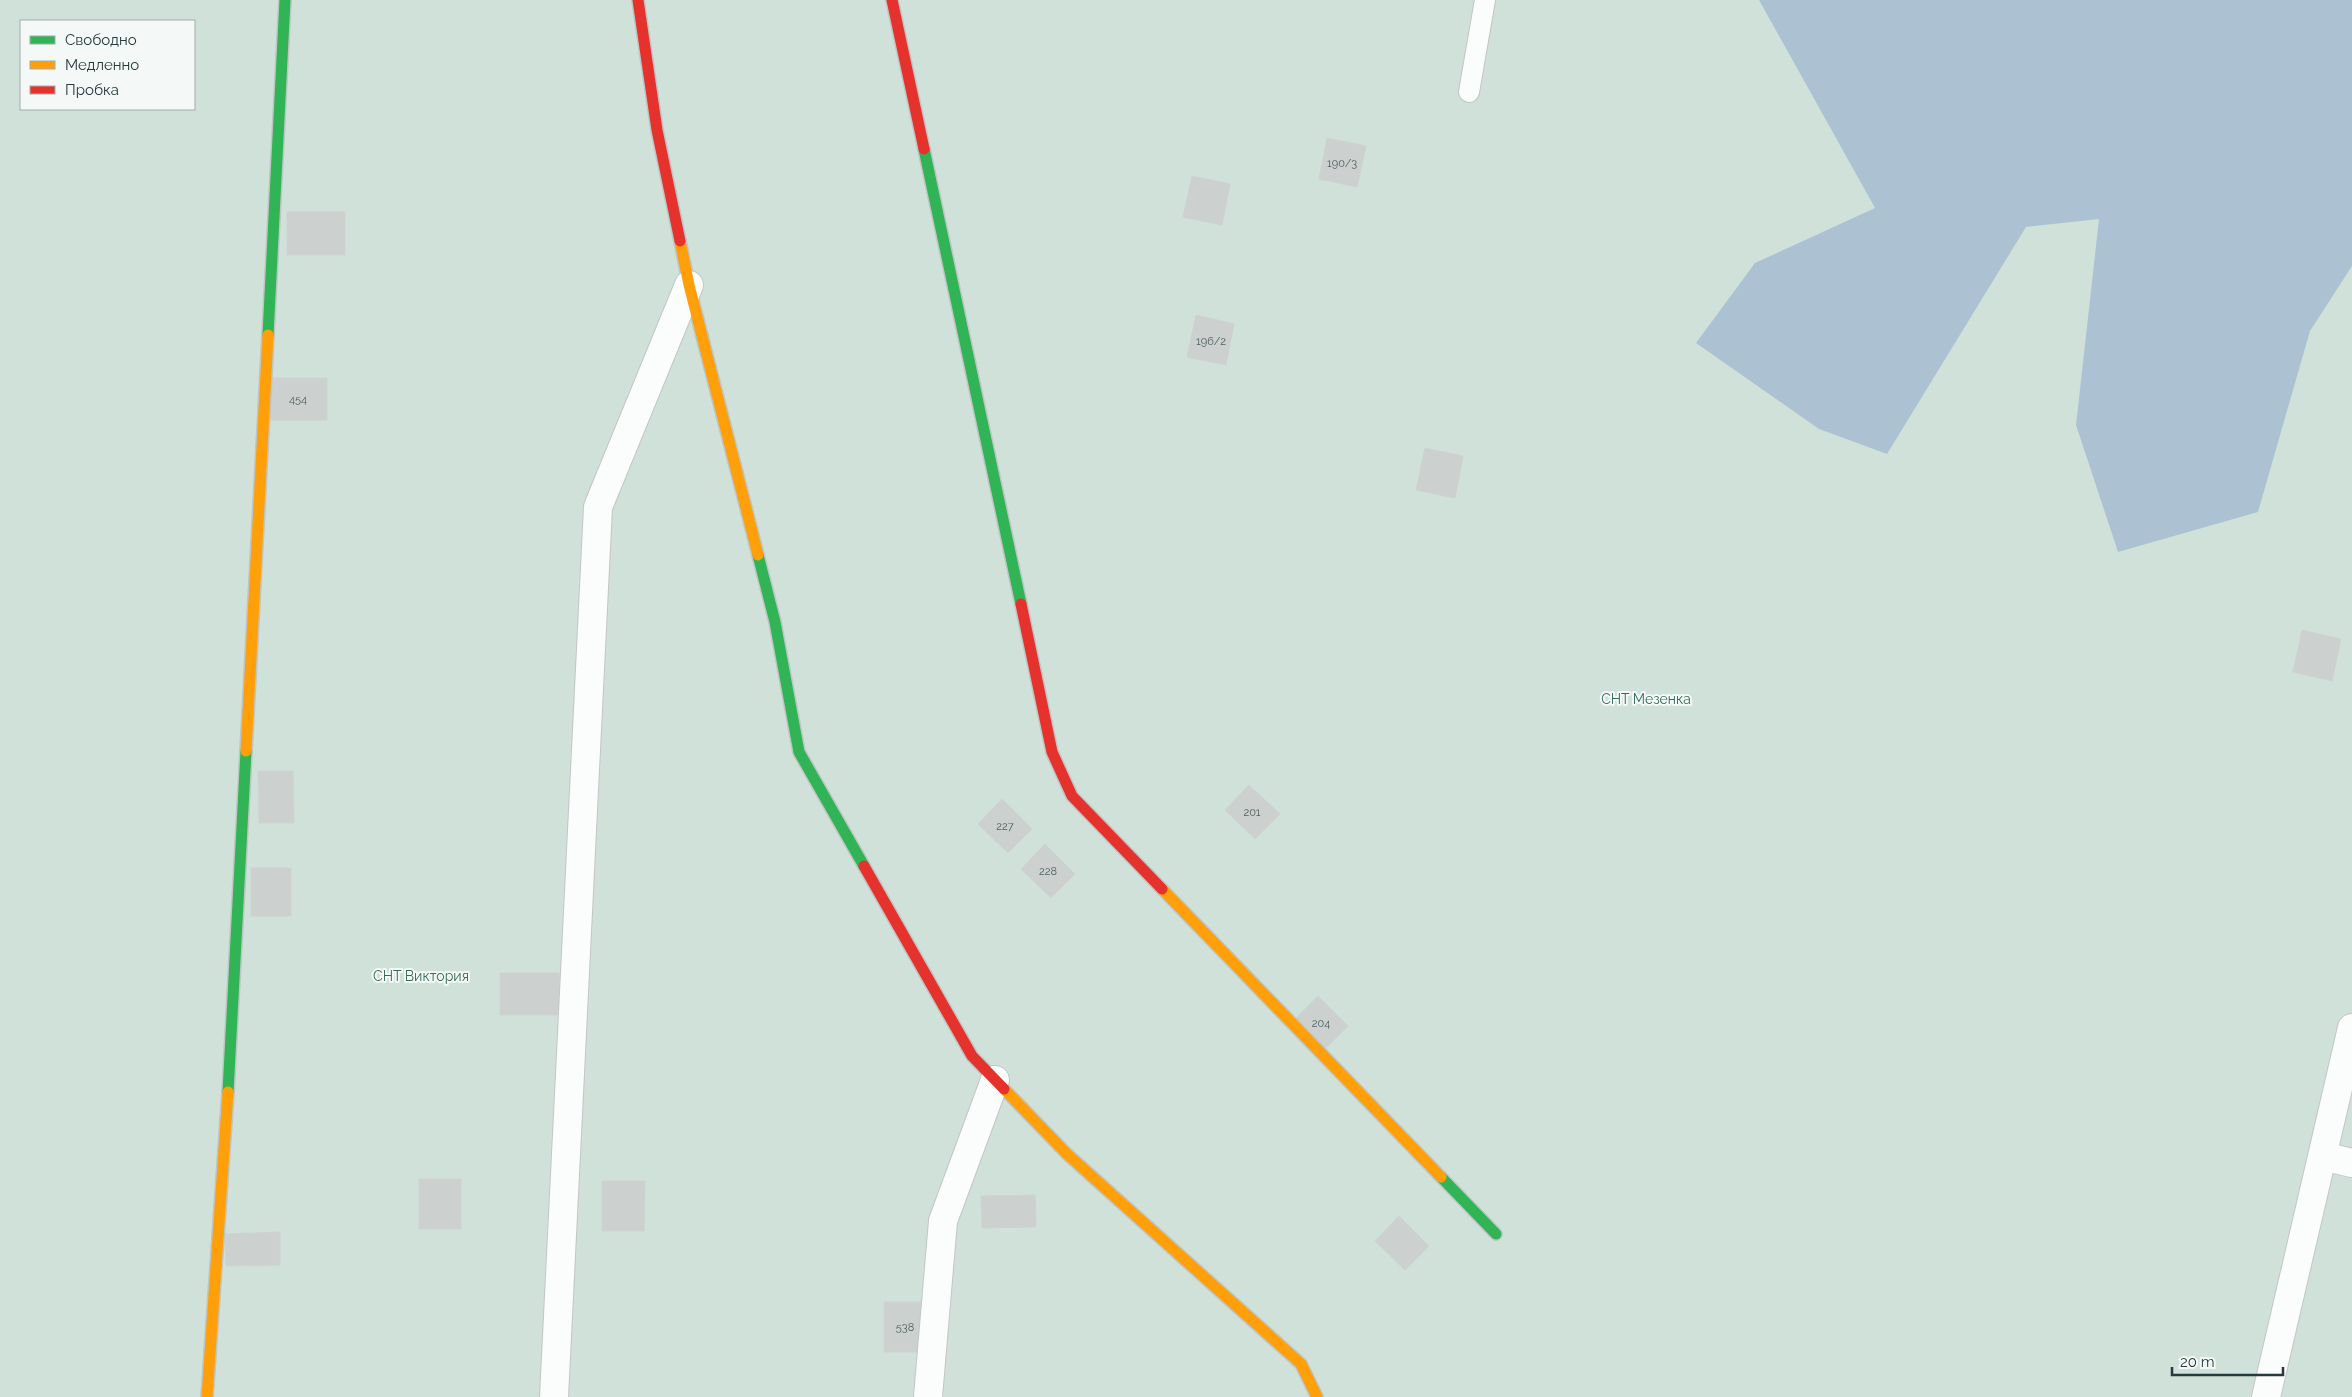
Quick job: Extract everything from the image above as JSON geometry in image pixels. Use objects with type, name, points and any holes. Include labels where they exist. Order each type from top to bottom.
[{"type":"street","points":[[207,1397],[233,1016],[285,0]]},
{"type":"street","points":[[638,0],[657,130],[689,285],[775,622],[799,752],[972,1056],[1067,1154],[1301,1364],[1317,1397]]},
{"type":"street","points":[[892,0],[1052,752],[1072,796],[1496,1234]]},
{"type":"street","points":[[554,1397],[598,507],[689,285]]},
{"type":"street","points":[[2266,1397],[2352,1028]]},
{"type":"street","points":[[928,1397],[943,1221],[995,1080]]},
{"type":"street","points":[[2322,1156],[2352,1163]]},
{"type":"lane","points":[[1469,92],[1485,0]]},
{"type":"green space","name":"СНТ Мезенка","points":[[0,0],[2352,0],[2352,1397],[0,1397]]},
{"type":"water","points":[[1759,0],[2352,0],[2352,266],[2310,331],[2258,512],[2118,552],[2076,425],[2099,219],[2026,227],[1887,454],[1819,429],[1696,343],[1755,263],[1875,208]]},
{"type":"building","points":[[1327,138],[1366,146],[1357,187],[1319,179]]},
{"type":"building","points":[[1192,176],[1230,184],[1222,225],[1183,217]]},
{"type":"building","points":[[287,212],[345,212],[345,255],[287,255]]},
{"type":"building","points":[[1196,315],[1234,324],[1226,365],[1187,357]]},
{"type":"building","points":[[268,378],[327,378],[327,420],[268,420]]},
{"type":"building","points":[[1425,448],[1463,456],[1455,498],[1416,490]]},
{"type":"building","points":[[2302,630],[2341,639],[2332,681],[2293,672]]},
{"type":"building","points":[[258,771],[293,771],[294,823],[259,823]]},
{"type":"building","points":[[1249,785],[1280,814],[1255,839],[1225,810]]},
{"type":"building","points":[[1002,799],[1032,829],[1008,853],[978,824]]},
{"type":"building","points":[[1045,844],[1075,874],[1051,898],[1021,869]]},
{"type":"building","points":[[251,868],[291,868],[291,916],[251,916]]},
{"type":"building","points":[[500,973],[559,973],[559,1015],[500,1015]]},
{"type":"building","points":[[1318,996],[1348,1026],[1324,1050],[1293,1021]]},
{"type":"building","points":[[419,1179],[461,1179],[461,1229],[419,1229]]},
{"type":"building","points":[[602,1181],[645,1181],[644,1231],[602,1231]]},
{"type":"building","points":[[1035,1195],[1036,1227],[982,1228],[981,1196]]},
{"type":"building","points":[[1399,1216],[1429,1246],[1405,1270],[1375,1241]]},
{"type":"building","points":[[280,1232],[280,1265],[226,1266],[225,1234]]},
{"type":"building","points":[[884,1302],[926,1302],[926,1352],[884,1352]]},
{"type":"traffic: fast","points":[[268,335],[285,0]]},
{"type":"traffic: fast","points":[[924,149],[1021,604]]},
{"type":"traffic: fast","points":[[758,555],[775,622],[799,752],[864,866]]},
{"type":"traffic: fast","points":[[228,1092],[246,751]]},
{"type":"traffic: fast","points":[[1441,1177],[1496,1234]]},
{"type":"traffic: slow","points":[[680,241],[689,285],[758,555]]},
{"type":"traffic: slow","points":[[246,751],[268,335]]},
{"type":"traffic: slow","points":[[1162,889],[1441,1177]]},
{"type":"traffic: slow","points":[[1004,1089],[1067,1154],[1301,1364],[1317,1397]]},
{"type":"traffic: slow","points":[[207,1397],[228,1092]]},
{"type":"traffic: jam","points":[[638,0],[657,130],[680,241]]},
{"type":"traffic: jam","points":[[892,0],[924,149]]},
{"type":"traffic: jam","points":[[1021,604],[1052,752],[1072,796],[1162,889]]},
{"type":"traffic: jam","points":[[864,866],[972,1056],[1004,1089]]},
{"type":"park label","name":"СНТ Виктория","points":[[421,976]]}]
